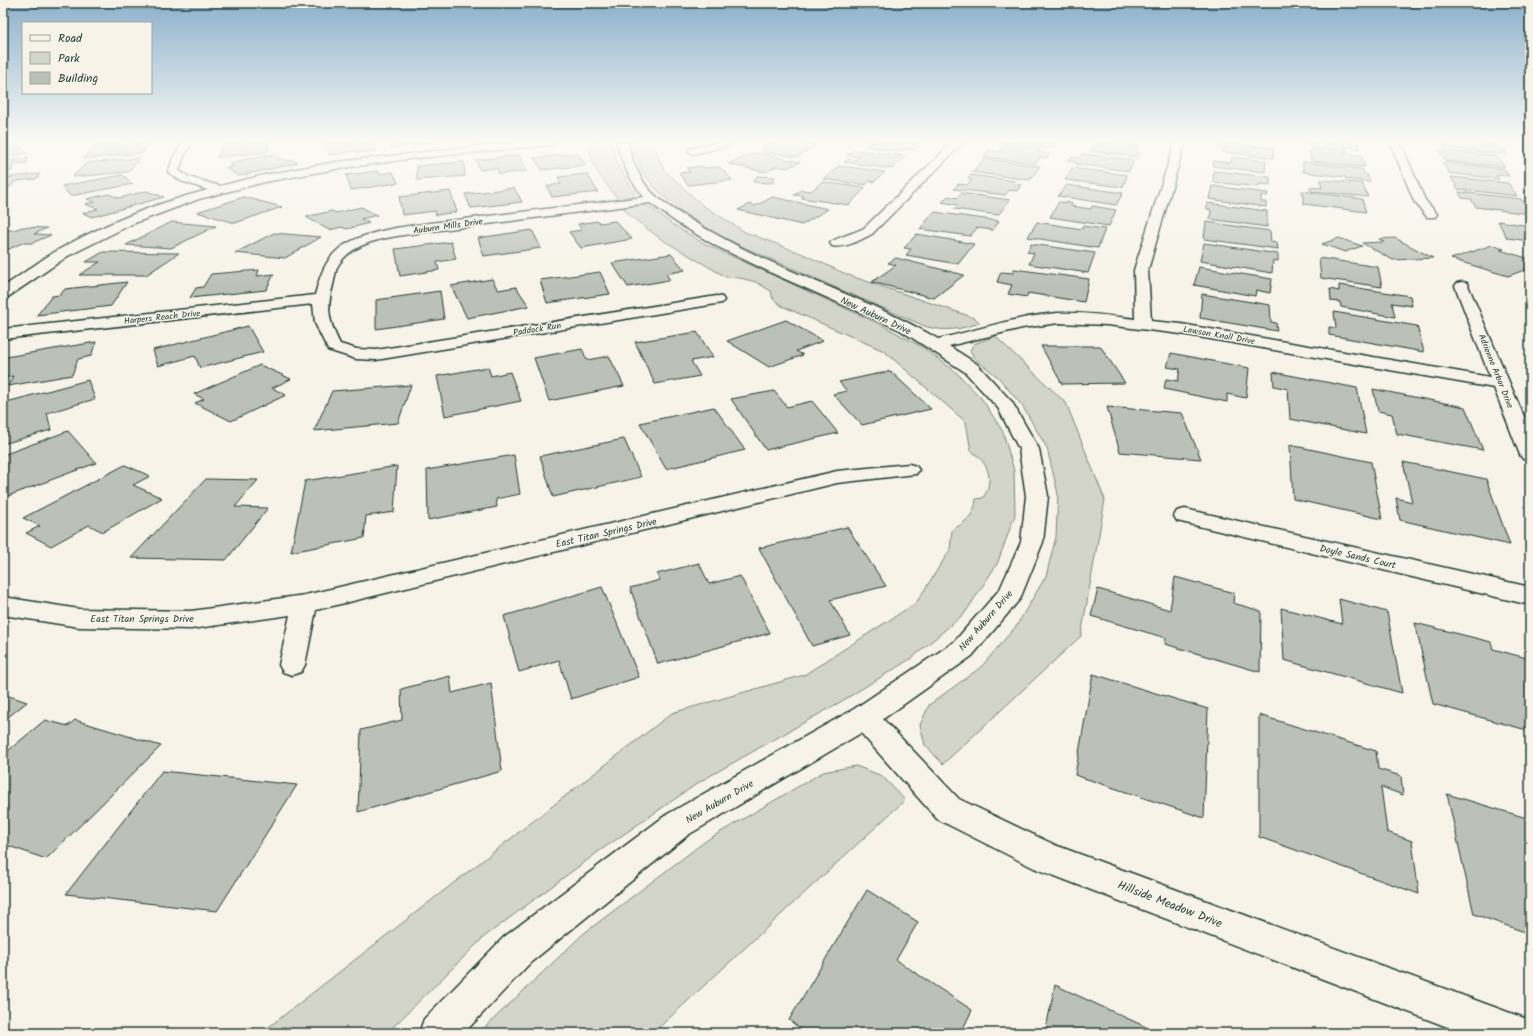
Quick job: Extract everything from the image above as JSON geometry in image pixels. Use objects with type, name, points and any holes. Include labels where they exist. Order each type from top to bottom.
[{"type":"street","points":[[3,294],[53,258],[94,236],[132,219],[172,204],[219,190]]},
{"type":"street","name":"New Auburn Drive","points":[[438,1033],[517,950],[677,825],[864,717],[963,649],[1011,593],[1032,542],[1037,496],[1029,449],[1006,406],[971,368],[936,344],[906,327],[781,272],[722,243],[680,219],[652,199],[645,190]]},
{"type":"street","points":[[837,243],[856,237],[868,231],[910,190]]},
{"type":"street","points":[[1143,323],[1140,270],[1165,190]]},
{"type":"street","points":[[1415,190],[1420,201],[1431,214]]},
{"type":"street","name":"Auburn Mills Drive","points":[[320,299],[333,263],[345,251],[364,242],[388,234],[652,199]]},
{"type":"street","name":"Adrienne Arbor Drive","points":[[1462,286],[1530,455]]},
{"type":"street","name":"Harpers Reach Drive","points":[[3,334],[320,299]]},
{"type":"street","name":"Paddock Run","points":[[320,299],[320,317],[334,347],[356,354],[376,355],[717,300]]},
{"type":"street","name":"Lawson Knoll Drive","points":[[936,344],[1022,323],[1059,318],[1107,320],[1143,323],[1502,384]]},
{"type":"street","name":"East Titan Springs Drive","points":[[3,606],[79,618],[191,620],[305,604],[837,477],[909,470]]},
{"type":"street","name":"Doyle Sands Court","points":[[1185,516],[1530,596]]},
{"type":"street","points":[[292,666],[305,604]]},
{"type":"street","name":"Hillside Meadow Drive","points":[[864,717],[948,809],[1032,850],[1513,1033]]},
{"type":"green space","points":[[611,190],[633,190],[635,193],[633,196],[618,199]]},
{"type":"green space","points":[[658,190],[686,190],[702,205],[745,232],[803,254],[848,275],[975,318],[980,323],[954,329],[927,327],[715,233],[678,209]]},
{"type":"green space","points":[[643,205],[651,208],[672,224],[707,245],[884,326],[922,347],[955,371],[982,399],[1003,432],[1014,471],[1015,515],[997,564],[965,613],[912,658],[842,701],[701,781],[598,852],[484,937],[387,1033],[261,1033],[672,713],[804,675],[916,603],[950,550],[952,530],[968,518],[974,510],[976,499],[983,498],[987,491],[989,484],[988,472],[982,460],[971,451],[966,422],[884,351],[782,306],[773,299],[771,291],[756,282],[740,278],[726,277],[661,239],[629,215],[622,206]]},
{"type":"green space","points":[[995,336],[1066,403],[1105,500],[1081,636],[943,764],[925,745],[920,725],[929,705],[981,667],[1017,625],[1046,576],[1056,537],[1058,494],[1047,448],[1023,407],[999,378],[974,358],[970,350],[974,344]]},
{"type":"green space","points":[[856,766],[882,776],[905,800],[653,1033],[479,1033],[583,934],[707,840],[823,772]]},
{"type":"building","points":[[65,190],[100,190],[70,196]]},
{"type":"building","points":[[495,190],[515,190],[522,202],[471,208],[465,194]]},
{"type":"building","points":[[549,190],[597,190],[598,192],[552,197]]},
{"type":"building","points":[[801,190],[863,190],[849,205],[801,198],[804,196],[794,195]]},
{"type":"building","points":[[965,190],[1009,190],[1005,195]]},
{"type":"building","points":[[1063,190],[1104,190],[1123,193],[1116,205],[1058,196]]},
{"type":"building","points":[[1211,190],[1247,190],[1268,193],[1267,196],[1261,195],[1261,202],[1266,202],[1266,207],[1209,199]]},
{"type":"building","points":[[1365,190],[1368,197],[1311,191]]},
{"type":"building","points":[[1469,190],[1513,190],[1517,196]]},
{"type":"building","points":[[146,191],[164,197],[92,217],[83,213],[98,209],[85,204],[95,202],[87,199],[108,194],[120,198]]},
{"type":"building","points":[[450,191],[457,212],[436,215],[435,211],[402,215],[399,197]]},
{"type":"building","points":[[1302,191],[1362,199],[1366,212],[1304,204]]},
{"type":"building","points":[[1459,192],[1521,199],[1530,211],[1530,214],[1476,207],[1471,199],[1462,198]]},
{"type":"building","points":[[961,193],[1010,200],[998,215],[954,209],[958,205],[942,202],[948,196],[957,198]]},
{"type":"building","points":[[244,197],[282,207],[235,223],[197,212]]},
{"type":"building","points":[[773,197],[828,209],[802,225],[738,210],[750,204],[755,206]]},
{"type":"building","points":[[1059,202],[1072,203],[1071,206],[1091,209],[1092,206],[1116,210],[1109,226],[1050,217]]},
{"type":"building","points":[[1207,203],[1267,211],[1267,227],[1210,219],[1211,210],[1207,209]]},
{"type":"building","points":[[361,207],[377,215],[361,219],[369,223],[347,229],[342,227],[329,230],[306,217],[332,211],[336,213]]},
{"type":"building","points":[[934,212],[999,221],[993,230],[977,228],[970,236],[920,229]]},
{"type":"building","points":[[598,221],[600,223],[615,221],[632,239],[581,248],[569,232],[582,230],[578,224]]},
{"type":"building","points":[[1498,221],[1530,226],[1530,241],[1507,238]]},
{"type":"building","points":[[172,222],[216,226],[171,248],[126,245]]},
{"type":"building","points":[[1037,222],[1082,229],[1082,226],[1105,229],[1098,248],[1028,237]]},
{"type":"building","points":[[1206,222],[1270,231],[1271,242],[1277,243],[1278,249],[1204,239]]},
{"type":"building","points":[[22,227],[47,228],[34,234],[51,235],[32,243],[22,243],[7,250],[3,249],[3,230],[14,230]]},
{"type":"building","points":[[532,230],[541,248],[484,256],[478,238]]},
{"type":"building","points":[[274,233],[321,237],[285,258],[235,253]]},
{"type":"building","points":[[917,234],[974,244],[958,264],[906,255],[911,249],[904,248]]},
{"type":"building","points":[[1339,238],[1362,246],[1345,252],[1322,244]]},
{"type":"building","points":[[1395,238],[1433,258],[1393,260],[1362,243],[1384,242],[1379,239]]},
{"type":"building","points":[[451,242],[456,259],[437,262],[439,270],[400,276],[395,249]]},
{"type":"building","points":[[1204,243],[1278,254],[1278,261],[1273,260],[1272,273],[1200,261]]},
{"type":"building","points":[[1031,244],[1095,253],[1088,273],[1029,264],[1034,253],[1027,252]]},
{"type":"building","points":[[1492,245],[1504,249],[1500,250],[1530,259],[1530,268],[1508,276],[1451,259]]},
{"type":"building","points":[[103,252],[179,253],[146,275],[79,275],[100,262],[86,262]]},
{"type":"building","points":[[671,254],[685,270],[666,274],[670,280],[628,287],[612,263]]},
{"type":"building","points":[[896,258],[964,275],[934,298],[872,282],[896,265],[888,263]]},
{"type":"building","points":[[1319,258],[1378,267],[1382,287],[1321,278]]},
{"type":"building","points":[[1199,267],[1272,279],[1270,293],[1256,290],[1255,296],[1194,285]]},
{"type":"building","points":[[1014,269],[1089,279],[1084,302],[1028,293],[1027,297],[1008,294],[1012,285],[997,282],[1001,272],[1013,273]]},
{"type":"building","points":[[259,270],[257,276],[274,274],[266,290],[190,298],[196,288],[203,287],[211,274]]},
{"type":"building","points":[[600,272],[610,294],[547,303],[540,280]]},
{"type":"building","points":[[492,279],[498,290],[516,287],[529,306],[467,318],[451,286]]},
{"type":"building","points":[[127,282],[111,306],[37,315],[52,296],[60,295],[65,289]]},
{"type":"building","points":[[1339,285],[1410,296],[1412,306],[1392,303],[1395,317],[1341,307],[1340,302],[1331,301],[1330,289],[1339,291]]},
{"type":"building","points":[[440,291],[444,319],[376,329],[376,300]]},
{"type":"building","points":[[1202,294],[1270,305],[1271,322],[1276,323],[1277,331],[1200,318]]},
{"type":"building","points":[[1334,312],[1417,326],[1424,352],[1329,335],[1329,327],[1336,328]]},
{"type":"building","points":[[786,320],[823,341],[796,351],[803,355],[769,367],[727,341]]},
{"type":"building","points":[[248,326],[263,352],[200,368],[195,356],[158,366],[153,350]]},
{"type":"building","points":[[697,332],[713,357],[691,361],[700,376],[655,384],[635,342]]},
{"type":"building","points":[[96,342],[91,356],[78,359],[72,375],[8,386],[13,376],[3,378],[3,363],[6,357]]},
{"type":"building","points":[[1041,346],[1100,346],[1125,383],[1062,384]]},
{"type":"building","points":[[582,349],[587,360],[609,356],[624,386],[549,401],[534,358]]},
{"type":"building","points":[[1171,353],[1249,368],[1246,398],[1227,394],[1227,402],[1164,389],[1166,379],[1178,381],[1180,369],[1167,367]]},
{"type":"building","points":[[260,365],[291,379],[272,388],[286,395],[231,421],[195,403],[204,399],[194,394]]},
{"type":"building","points":[[488,367],[491,376],[510,372],[521,401],[445,416],[437,376]]},
{"type":"building","points":[[890,371],[931,409],[862,425],[833,394],[847,391],[839,382]]},
{"type":"building","points":[[1273,372],[1357,388],[1366,434],[1290,419],[1288,389],[1274,386]]},
{"type":"building","points":[[88,380],[95,399],[47,413],[51,430],[3,444],[3,403]]},
{"type":"building","points":[[411,385],[398,423],[314,431],[332,391]]},
{"type":"building","points":[[1373,389],[1465,407],[1483,450],[1397,434],[1392,414],[1378,411]]},
{"type":"building","points":[[774,391],[787,407],[812,401],[838,433],[766,450],[731,399]]},
{"type":"building","points":[[714,407],[745,450],[666,469],[640,423]]},
{"type":"building","points":[[1107,407],[1182,413],[1201,459],[1120,452]]},
{"type":"building","points":[[68,431],[96,463],[8,496],[3,489],[3,455]]},
{"type":"building","points":[[624,439],[641,477],[553,497],[540,456]]},
{"type":"building","points":[[1290,445],[1371,462],[1382,519],[1293,499]]},
{"type":"building","points":[[514,455],[520,494],[496,499],[497,507],[428,520],[427,470]]},
{"type":"building","points":[[1403,462],[1486,479],[1510,545],[1400,520],[1396,498],[1412,502]]},
{"type":"building","points":[[125,465],[150,476],[133,485],[162,498],[103,532],[89,525],[51,546],[26,533],[40,526],[23,518]]},
{"type":"building","points":[[397,466],[394,512],[366,516],[364,538],[291,552],[305,481]]},
{"type":"building","points":[[206,479],[258,480],[235,507],[268,508],[226,560],[131,558]]},
{"type":"building","points":[[847,527],[886,586],[830,600],[850,635],[812,646],[759,548]]},
{"type":"building","points":[[699,563],[709,584],[740,576],[770,633],[658,664],[630,588],[660,580],[657,574]]},
{"type":"building","points":[[1175,577],[1234,593],[1233,603],[1261,611],[1260,672],[1165,644],[1166,638],[1091,616],[1098,589],[1170,610]]},
{"type":"building","points":[[602,587],[639,677],[571,699],[559,660],[519,672],[504,616]]},
{"type":"building","points":[[1339,599],[1387,612],[1402,693],[1284,660],[1281,608],[1342,624]]},
{"type":"building","points":[[1415,623],[1491,642],[1493,649],[1530,659],[1530,731],[1433,704]]},
{"type":"building","points":[[1093,674],[1208,709],[1204,818],[1075,775]]},
{"type":"building","points":[[450,676],[452,693],[491,683],[502,771],[358,812],[361,730],[402,720],[401,689]]},
{"type":"building","points":[[3,694],[27,702],[3,721]]},
{"type":"building","points":[[1259,715],[1376,751],[1378,769],[1401,776],[1403,795],[1381,787],[1387,832],[1412,841],[1419,894],[1259,837]]},
{"type":"building","points":[[45,720],[68,726],[75,720],[161,746],[46,859],[3,844],[3,755]]},
{"type":"building","points":[[162,771],[297,785],[217,911],[66,894]]},
{"type":"building","points":[[1447,794],[1530,819],[1530,934],[1474,914]]},
{"type":"building","points":[[867,890],[918,922],[896,960],[972,1010],[961,1033],[806,1033],[789,1020]]},
{"type":"building","points":[[1055,985],[1159,1033],[1045,1033]]}]
